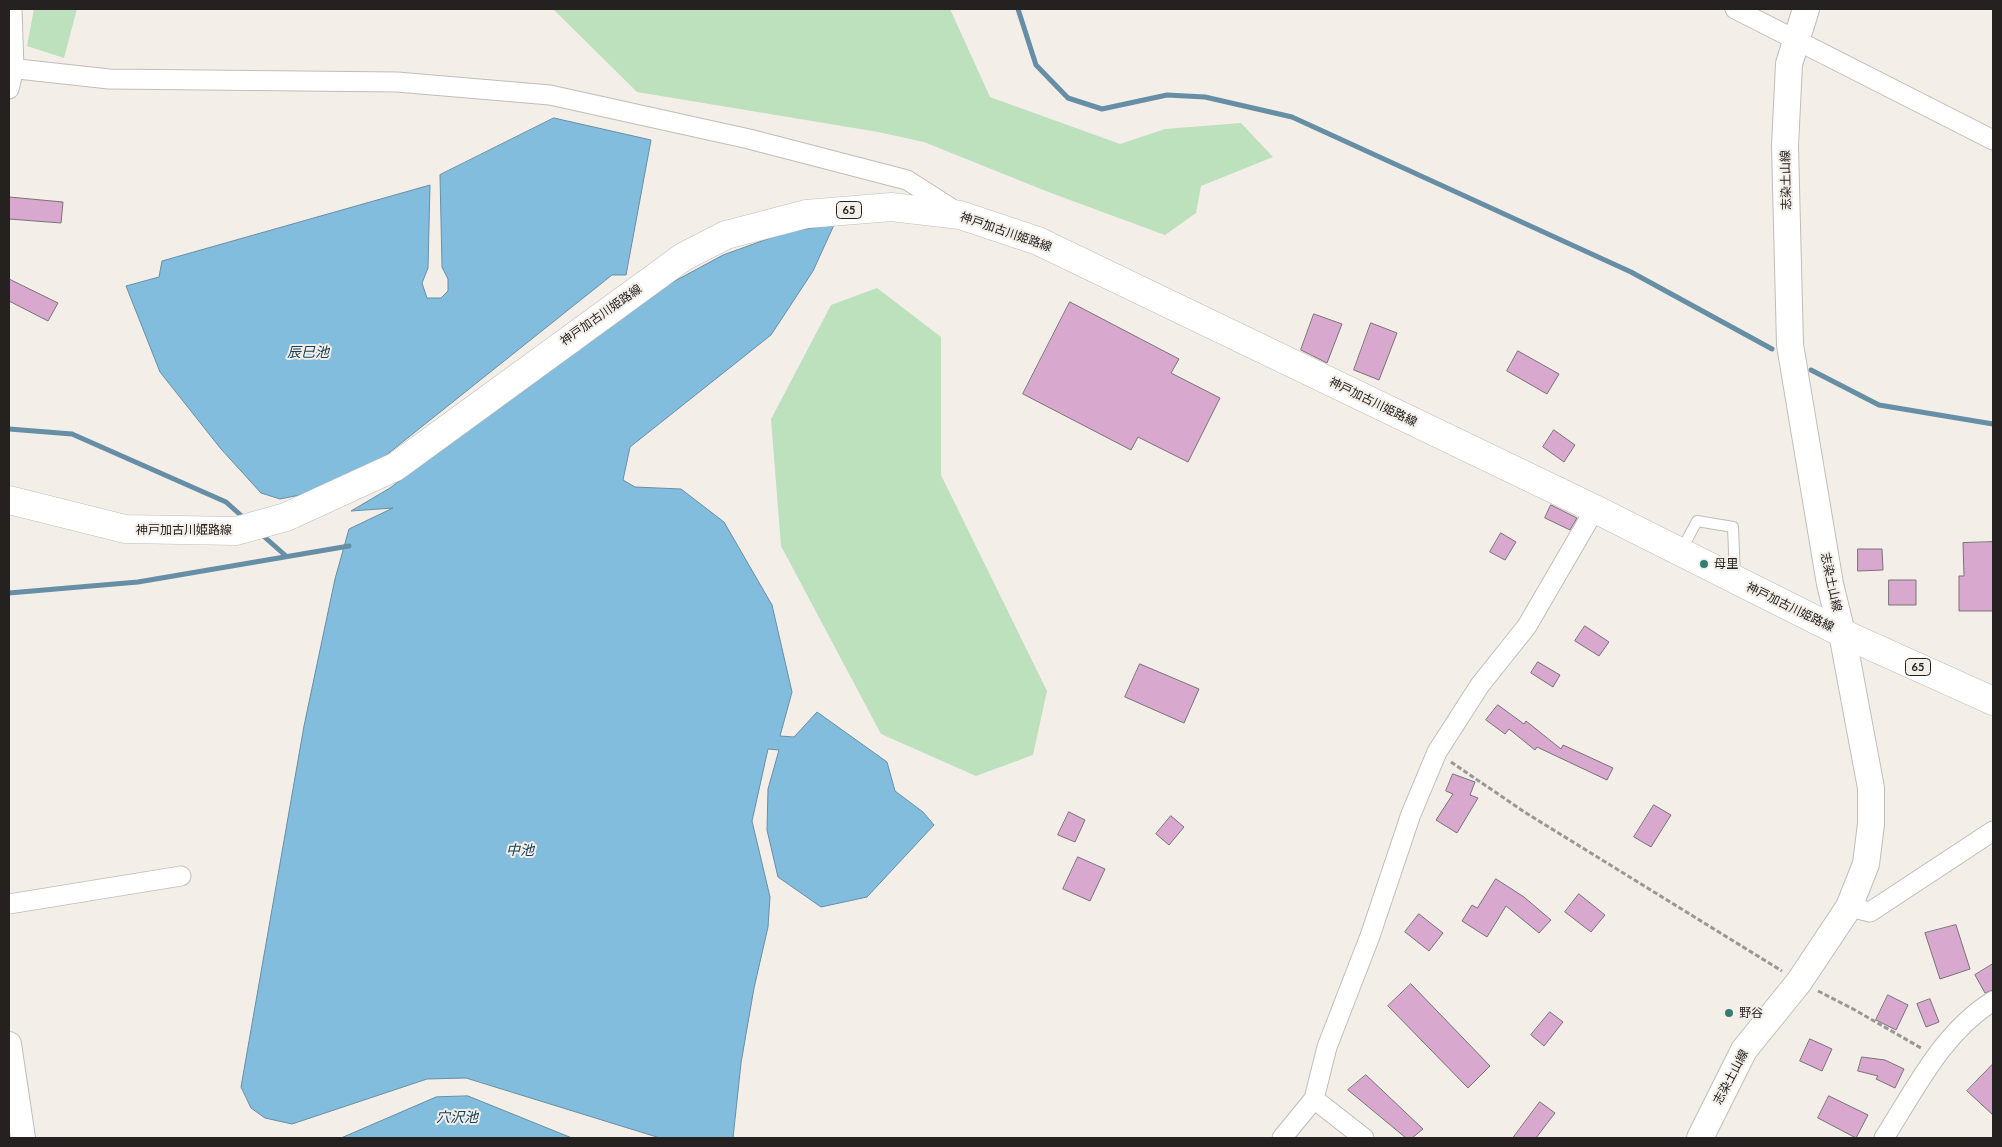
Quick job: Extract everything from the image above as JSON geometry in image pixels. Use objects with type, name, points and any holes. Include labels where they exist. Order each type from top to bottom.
[{"type":"main road","name":"志染土山線","points":[[1700,1138],[1744,1050],[1799,982],[1849,907],[1866,864],[1871,824],[1871,788],[1842,632],[1830,584],[1790,345],[1785,146],[1789,64],[1806,9]]},
{"type":"main road","name":"神戸加古川姫路線","points":[[9,500],[126,529],[236,531],[286,517],[394,467],[683,257],[726,234],[806,214],[891,206],[960,215],[1038,241],[1595,509],[1842,632],[1993,701]]},
{"type":"street","points":[[9,89],[12,9]]},
{"type":"street","points":[[1735,9],[1993,140]]},
{"type":"street","points":[[11,68],[109,79],[397,82],[550,95],[749,139],[907,180],[960,215]]},
{"type":"street","points":[[1282,1138],[1314,1099],[1326,1047],[1370,936],[1411,814],[1436,752],[1480,685],[1526,626],[1595,509]]},
{"type":"street","points":[[1849,907],[1870,912],[1993,832]]},
{"type":"street","points":[[9,904],[181,876]]},
{"type":"street","points":[[1884,1138],[1935,1056],[1950,1036],[1974,1012],[1993,1001]]},
{"type":"street","points":[[9,1044],[23,1138]]},
{"type":"street","points":[[1314,1099],[1364,1138]]},
{"type":"lane","points":[[1681,552],[1697,521],[1733,527],[1735,579]]},
{"type":"path","points":[[1436,752],[1526,813],[1799,982],[1855,1010],[1935,1056]]},
{"type":"green space","points":[[34,9],[77,9],[64,58],[27,46]]},
{"type":"green space","points":[[553,9],[950,9],[990,97],[1120,144],[1165,129],[1241,123],[1273,157],[1201,186],[1196,213],[1165,235],[1051,193],[924,142],[878,132],[637,92]]},
{"type":"green space","points":[[877,288],[941,337],[941,475],[1047,691],[1033,755],[976,776],[881,734],[781,546],[771,419],[831,305]]},
{"type":"water","name":"辰巳池","points":[[554,118],[651,140],[626,275],[612,275],[380,460],[305,494],[280,499],[261,493],[221,449],[160,372],[126,286],[159,277],[162,261],[430,185],[428,268],[422,283],[427,298],[441,298],[448,291],[448,279],[442,267],[440,175]]},
{"type":"water","name":"中池","points":[[834,225],[813,271],[771,335],[630,447],[623,480],[635,487],[681,489],[724,522],[772,605],[792,692],[780,736],[794,737],[817,712],[887,762],[895,791],[923,812],[934,825],[867,897],[821,907],[778,877],[767,830],[768,789],[779,750],[768,749],[752,821],[770,897],[768,927],[754,988],[741,1063],[733,1138],[660,1138],[466,1078],[427,1079],[292,1124],[265,1118],[251,1108],[241,1087],[304,726],[335,579],[349,529],[393,508],[351,511],[390,488],[636,302],[723,255],[787,232]]},
{"type":"water","name":"穴沢池","points":[[468,1096],[572,1138],[341,1138],[436,1097]]},
{"type":"building","points":[[9,197],[63,202],[61,223],[9,219]]},
{"type":"building","points":[[9,279],[58,303],[48,321],[9,301]]},
{"type":"building","points":[[1070,302],[1179,359],[1171,373],[1220,398],[1188,462],[1138,437],[1131,450],[1023,394]]},
{"type":"building","points":[[1314,314],[1342,324],[1327,363],[1301,350]]},
{"type":"building","points":[[1371,323],[1397,333],[1379,380],[1354,370]]},
{"type":"building","points":[[1518,351],[1559,374],[1547,394],[1507,371]]},
{"type":"building","points":[[1554,430],[1575,445],[1564,462],[1543,447]]},
{"type":"building","points":[[1551,505],[1577,518],[1570,530],[1545,518]]},
{"type":"building","points":[[1501,533],[1516,542],[1505,560],[1490,552]]},
{"type":"building","points":[[1993,542],[1993,611],[1959,611],[1959,576],[1964,576],[1963,543]]},
{"type":"building","points":[[1858,549],[1882,549],[1883,570],[1858,571]]},
{"type":"building","points":[[1889,580],[1916,580],[1916,605],[1889,605]]},
{"type":"building","points":[[1585,626],[1609,642],[1599,656],[1575,641]]},
{"type":"building","points":[[1538,662],[1560,675],[1553,687],[1531,673]]},
{"type":"building","points":[[1140,664],[1199,689],[1184,723],[1125,697]]},
{"type":"building","points":[[1498,705],[1524,724],[1526,721],[1561,749],[1563,745],[1613,768],[1607,780],[1537,747],[1535,750],[1509,729],[1505,734],[1486,720]]},
{"type":"building","points":[[1453,774],[1475,782],[1470,795],[1478,798],[1457,833],[1436,820],[1453,794],[1446,791]]},
{"type":"building","points":[[1654,805],[1671,815],[1651,847],[1634,837]]},
{"type":"building","points":[[1069,812],[1085,820],[1075,842],[1058,835]]},
{"type":"building","points":[[1171,816],[1184,827],[1169,845],[1156,834]]},
{"type":"building","points":[[1078,857],[1105,869],[1090,901],[1063,889]]},
{"type":"building","points":[[1496,879],[1524,897],[1551,920],[1539,933],[1506,906],[1487,937],[1462,921],[1472,905],[1477,908]]},
{"type":"building","points":[[1579,894],[1605,915],[1591,932],[1565,912]]},
{"type":"building","points":[[1419,914],[1443,933],[1429,951],[1405,932]]},
{"type":"building","points":[[1956,925],[1970,969],[1940,979],[1925,933]]},
{"type":"building","points":[[1993,964],[1993,990],[1985,993],[1975,975]]},
{"type":"building","points":[[1411,984],[1490,1066],[1468,1088],[1388,1006]]},
{"type":"building","points":[[1888,995],[1908,1005],[1896,1030],[1876,1020]]},
{"type":"building","points":[[1930,999],[1939,1022],[1926,1027],[1917,1004]]},
{"type":"building","points":[[1550,1012],[1563,1022],[1544,1046],[1531,1035]]},
{"type":"building","points":[[1810,1039],[1832,1049],[1822,1071],[1800,1061]]},
{"type":"building","points":[[1862,1057],[1885,1060],[1904,1069],[1895,1088],[1876,1079],[1878,1076],[1858,1071]]},
{"type":"building","points":[[1993,1064],[1993,1115],[1967,1091]]},
{"type":"building","points":[[1366,1075],[1423,1129],[1412,1138],[1406,1138],[1348,1090]]},
{"type":"building","points":[[1829,1096],[1868,1115],[1856,1138],[1818,1118]]},
{"type":"building","points":[[1540,1102],[1555,1113],[1536,1138],[1513,1138]]},
{"type":"waterway","points":[[1018,9],[1036,65],[1068,98],[1102,109],[1167,95],[1205,97],[1292,117],[1631,272],[1772,349]]},
{"type":"waterway","points":[[1811,370],[1879,405],[1993,424]]},
{"type":"waterway","points":[[9,429],[72,434],[226,502],[245,519]]},
{"type":"waterway","points":[[260,533],[286,556]]},
{"type":"waterway","points":[[9,593],[138,582],[349,546]]},
{"type":"place","name":"母里","points":[[1704,564]]},
{"type":"place","name":"野谷","points":[[1729,1013]]}]
